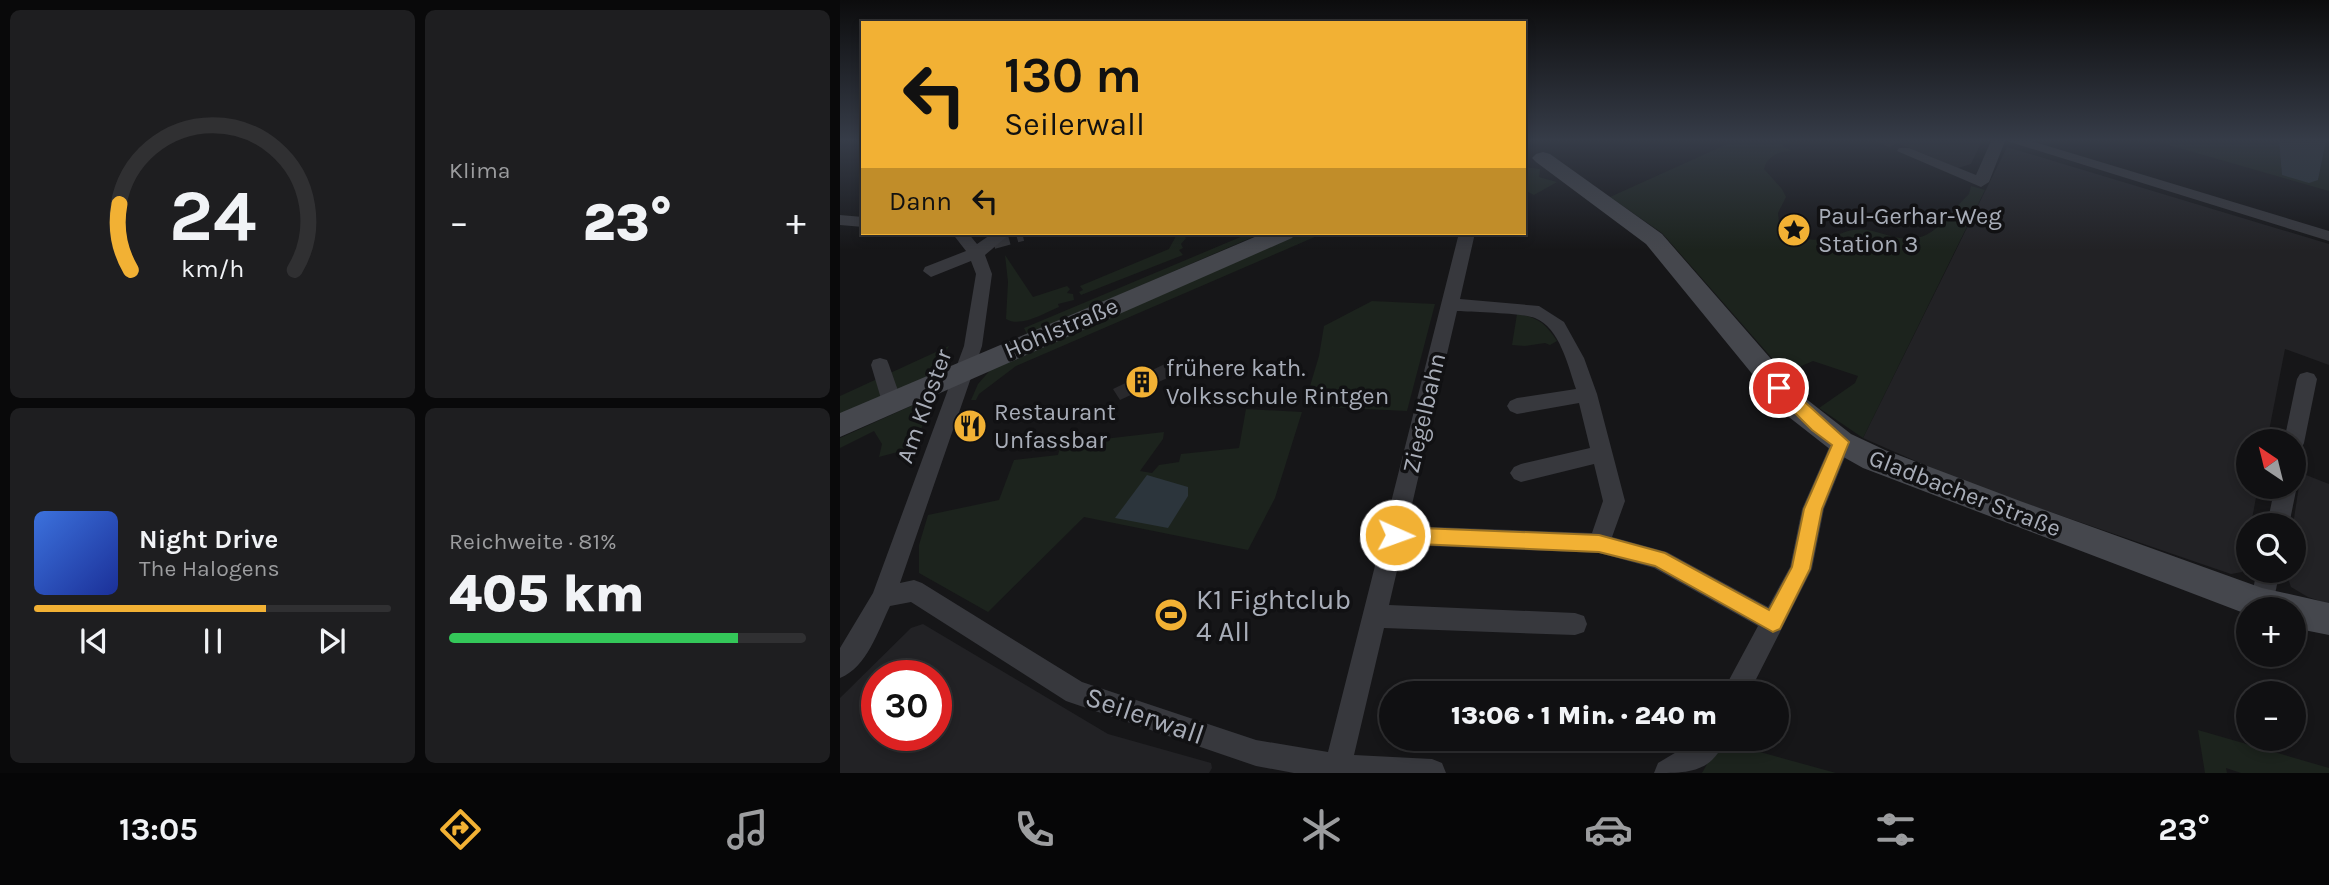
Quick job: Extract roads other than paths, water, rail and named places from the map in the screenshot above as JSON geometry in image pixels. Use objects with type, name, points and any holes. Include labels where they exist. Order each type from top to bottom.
[{"type":"main road","name":"Gladbacher Straße","points":[[1569,177],[1654,239],[1795,406],[1841,442],[1874,459],[2009,511],[2249,597]]},
{"type":"main road","name":"Hohlstraße","points":[[840,426],[1279,235]]},
{"type":"main road","name":"Gladbacher Straße","points":[[2306,614],[2329,620]]},
{"type":"street","points":[[1967,177],[1981,183],[1983,177]]},
{"type":"street","points":[[2134,177],[2329,236]]},
{"type":"street","points":[[840,220],[861,222]]},
{"type":"street","name":"Am Kloster","points":[[840,666],[855,650],[883,597],[936,444],[966,369],[981,309],[984,274],[976,253],[962,235]]},
{"type":"street","points":[[932,271],[976,253],[1000,235]]},
{"type":"street","name":"Ziegelbahn","points":[[1338,767],[1466,235]]},
{"type":"street","points":[[1449,304],[1539,312],[1558,326],[1575,358],[1587,394],[1614,501],[1599,544]]},
{"type":"street","points":[[880,365],[892,402]]},
{"type":"street","points":[[2297,429],[2307,379]]},
{"type":"street","points":[[1517,406],[1587,394]]},
{"type":"street","points":[[1741,681],[1801,569],[1813,509],[1841,442]]},
{"type":"street","points":[[1521,473],[1602,454]]},
{"type":"street","points":[[1395,535],[1599,544],[1659,559],[1773,622]]},
{"type":"street","name":"Seilerwall","points":[[883,597],[914,591],[1075,692],[1256,753],[1338,767],[1432,773]]},
{"type":"street","points":[[1376,615],[1575,624]]},
{"type":"street","points":[[1668,773],[1704,751]]},
{"type":"tunnel","points":[[993,241],[1015,235]]},
{"type":"place","name":"Paul-Gerhar-Weg Station 3","points":[[1794,230]]},
{"type":"place","name":"frühere kath. Volksschule Rintgen","points":[[1142,382]]},
{"type":"place","name":"Restaurant Unfassbar","points":[[970,426]]},
{"type":"place","name":"K1 Fightclub 4 All","points":[[1171,615]]}]
